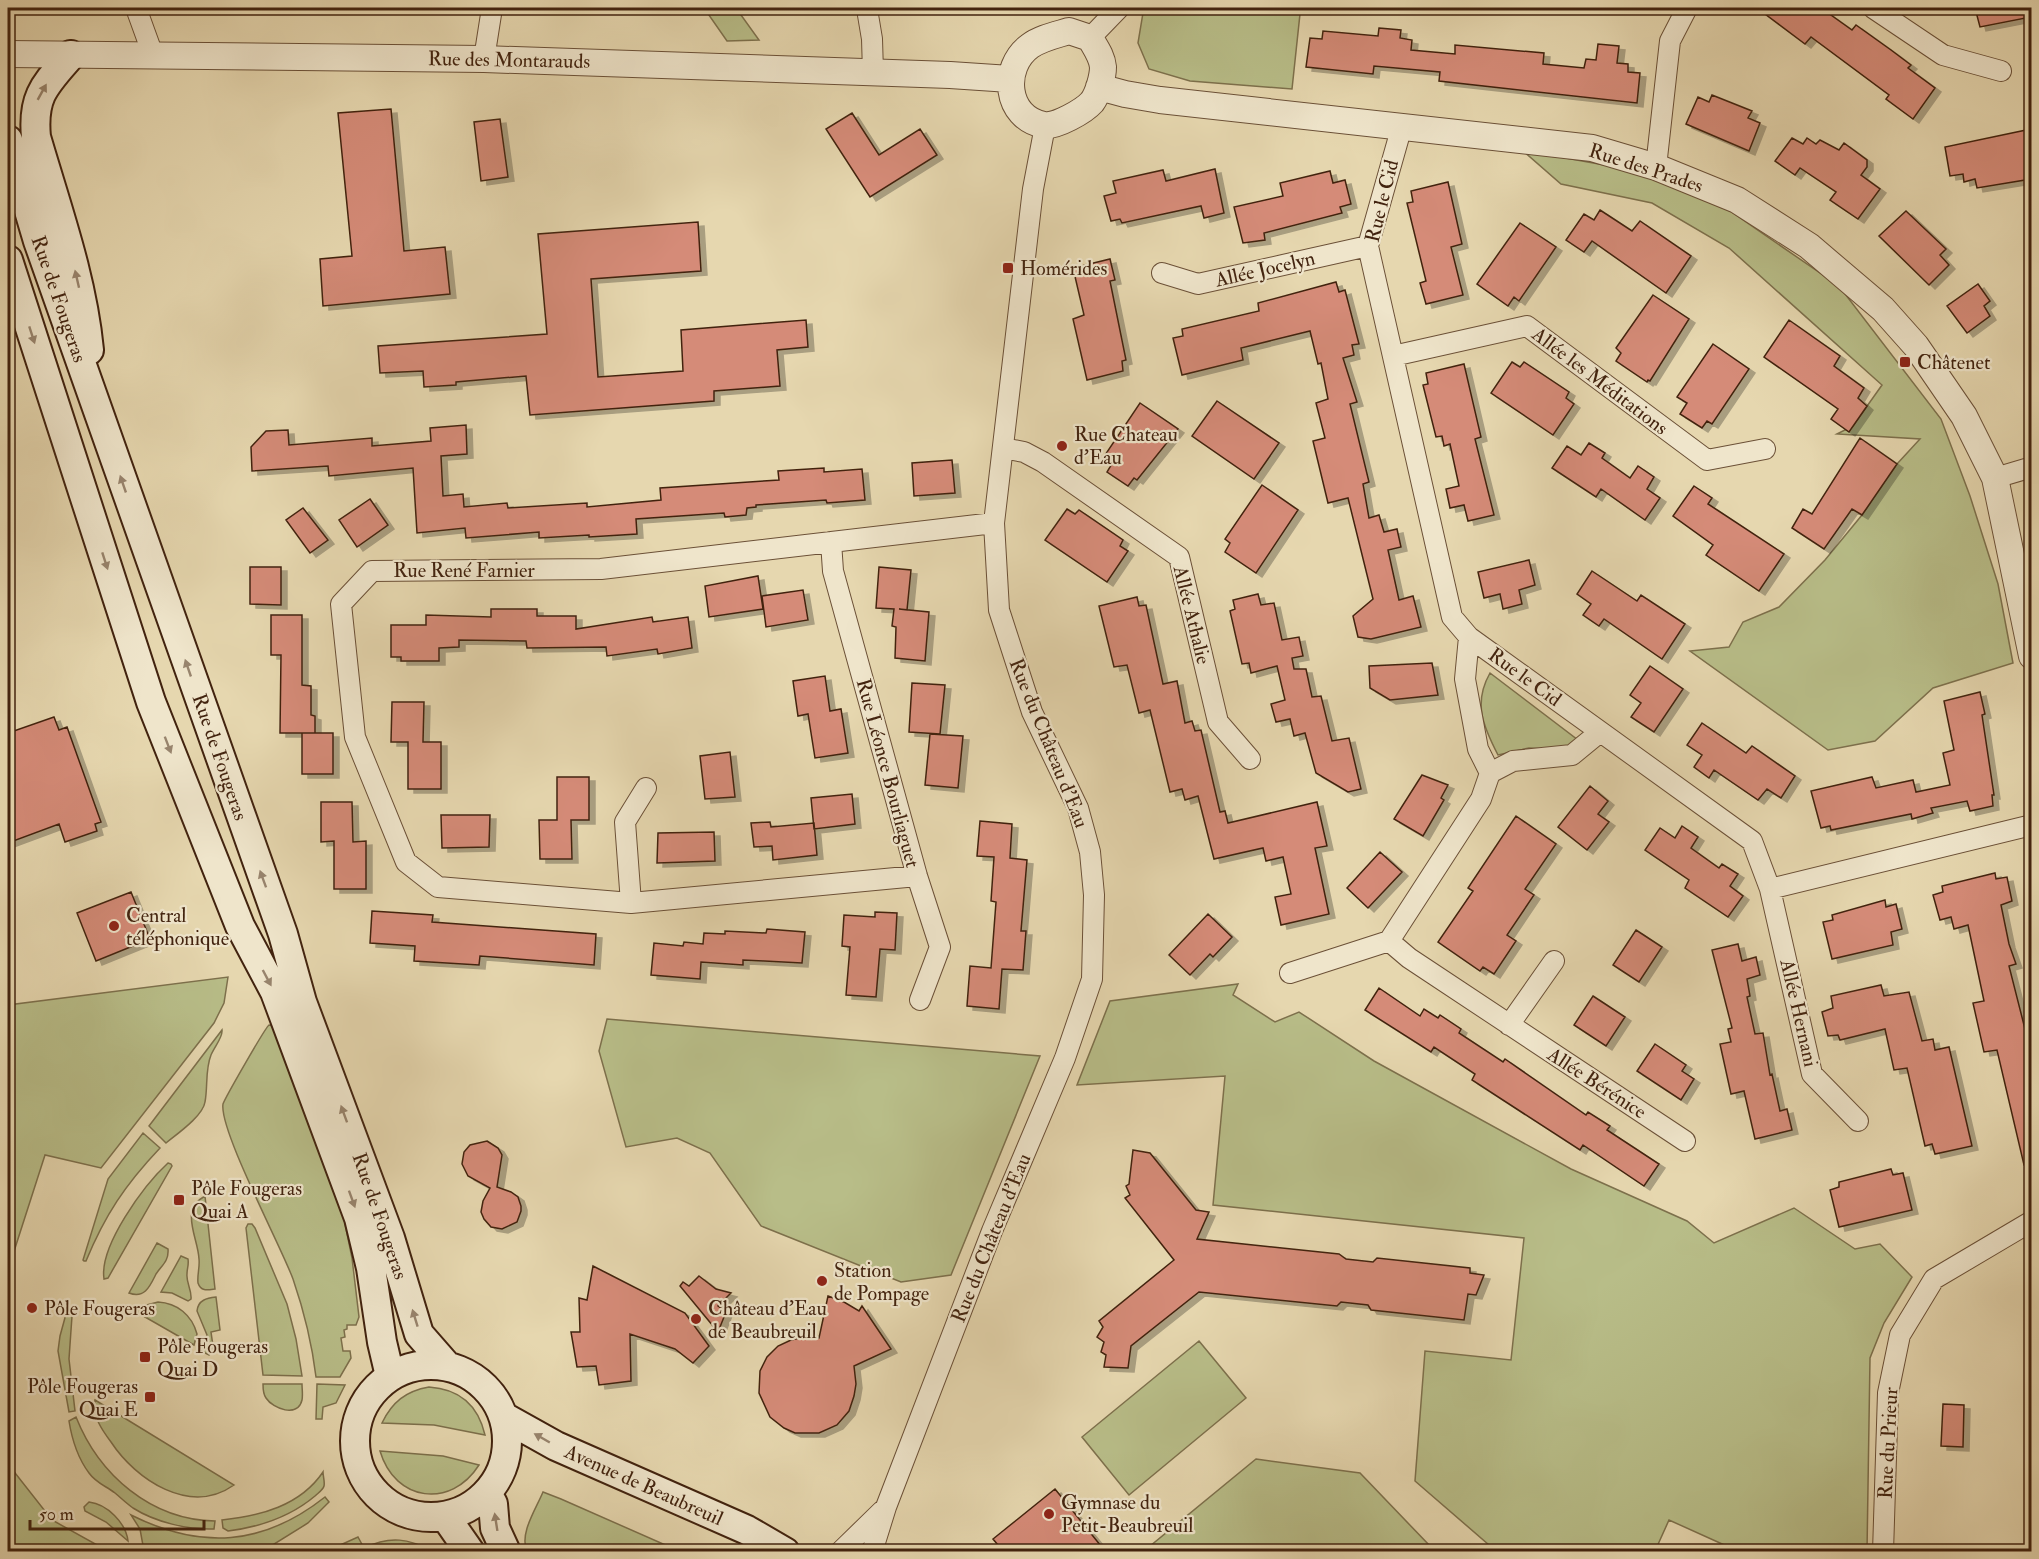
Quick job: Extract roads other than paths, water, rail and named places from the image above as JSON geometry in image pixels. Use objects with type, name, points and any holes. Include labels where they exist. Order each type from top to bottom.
[{"type":"main road","points":[[71,55],[43,89],[34,117],[36,136],[76,274],[87,326],[89,351],[86,379]]},
{"type":"main road","name":"Rue de Fougeras","points":[[8,140],[38,241],[283,934],[302,1002],[390,1238],[419,1334],[447,1366]]},
{"type":"main road","name":"Rue de Fougeras","points":[[8,260],[151,702],[240,926],[275,993],[359,1218],[371,1268],[382,1342],[390,1376]]},
{"type":"main road","points":[[418,1365],[447,1366],[472,1376],[492,1394],[504,1418],[508,1439],[505,1458],[498,1478],[487,1493],[468,1508],[445,1516],[418,1516],[393,1507],[373,1490],[359,1467],[354,1441],[357,1420],[365,1401],[390,1376],[418,1365]]},
{"type":"main road","name":"Avenue de Beaubreuil","points":[[504,1418],[556,1446],[747,1530],[785,1551]]},
{"type":"main road","points":[[487,1493],[494,1504],[495,1528],[506,1551]]},
{"type":"main road","points":[[445,1516],[470,1551]]},
{"type":"street","points":[[136,8],[153,55]]},
{"type":"street","points":[[484,59],[492,8]]},
{"type":"street","points":[[867,8],[872,39],[873,72]]},
{"type":"street","points":[[1090,38],[1119,8]]},
{"type":"street","points":[[1656,167],[1670,41],[1687,8]]},
{"type":"street","points":[[1873,8],[1943,55],[2001,71]]},
{"type":"street","points":[[1069,31],[1090,38],[1100,54],[1103,67],[1099,87],[1092,102],[1062,122],[1045,126],[1029,118],[1018,107],[1011,94],[1010,79],[1015,65],[1029,46],[1069,31]]},
{"type":"street","name":"Rue des Montarauds","points":[[8,54],[484,59],[1010,79]]},
{"type":"street","name":"Rue des Prades","points":[[1099,87],[1125,94],[1160,99],[1592,148],[1656,167],[1737,200],[1809,246],[1883,309],[1916,346],[1964,416],[1995,478],[2031,656]]},
{"type":"street","name":"Rue du Château d'Eau","points":[[872,1551],[886,1507],[992,1231],[1065,1058],[1092,979],[1094,895],[1090,852],[1078,808],[1032,712],[999,610],[994,523],[1033,189],[1045,126]]},
{"type":"street","name":"Rue le Cid","points":[[1401,126],[1368,246],[1452,617],[1469,638],[1752,840],[1770,889]]},
{"type":"street","name":"Allée Jocelyn","points":[[1162,273],[1198,284],[1368,246]]},
{"type":"street","name":"Allée les Méditations","points":[[1393,356],[1527,326],[1707,460],[1765,448]]},
{"type":"street","name":"Allée Athalie","points":[[1003,448],[1024,452],[1043,462],[1179,557],[1218,722],[1250,759]]},
{"type":"street","points":[[1995,478],[2031,467]]},
{"type":"street","name":"Rue René Farnier","points":[[917,876],[630,903],[438,887],[406,862],[355,738],[341,604],[372,571],[601,569],[994,523]]},
{"type":"street","name":"Rue Léonce Bourliaguet","points":[[831,542],[833,571],[917,876],[940,947],[920,1000]]},
{"type":"street","points":[[1469,638],[1465,679],[1478,749],[1490,773]]},
{"type":"street","points":[[1290,973],[1389,940],[1481,799],[1490,773],[1513,760],[1572,755],[1600,732]]},
{"type":"street","points":[[630,903],[626,822],[646,788]]},
{"type":"street","points":[[1770,889],[2031,825]]},
{"type":"street","name":"Allée Hernani","points":[[1770,889],[1812,1074],[1858,1121]]},
{"type":"street","name":"Allée Bérénice","points":[[1389,940],[1408,958],[1685,1141]]},
{"type":"street","points":[[1509,1025],[1554,961]]},
{"type":"street","name":"Rue du Prieur","points":[[1883,1551],[1888,1393],[1900,1335],[1934,1279],[2031,1221]]},
{"type":"street","points":[[840,1551],[886,1507]]},
{"type":"place","name":"Homérides","points":[[1008,268]]},
{"type":"place","name":"Châtenet","points":[[1905,362]]},
{"type":"place","name":"Rue Chateau d'Eau","points":[[1062,446]]},
{"type":"place","name":"Central téléphonique","points":[[114,926]]},
{"type":"place","name":"Pôle Fougeras Quai A","points":[[179,1200]]},
{"type":"place","name":"Station de Pompage","points":[[822,1281]]},
{"type":"place","name":"Pôle Fougeras","points":[[32,1308]]},
{"type":"place","name":"Château d'Eau de Beaubreuil","points":[[696,1319]]},
{"type":"place","name":"Pôle Fougeras Quai D","points":[[145,1357]]},
{"type":"place","name":"Pôle Fougeras Quai E","points":[[150,1397]]},
{"type":"place","name":"Gymnase du Petit-Beaubreuil","points":[[1049,1514]]}]
